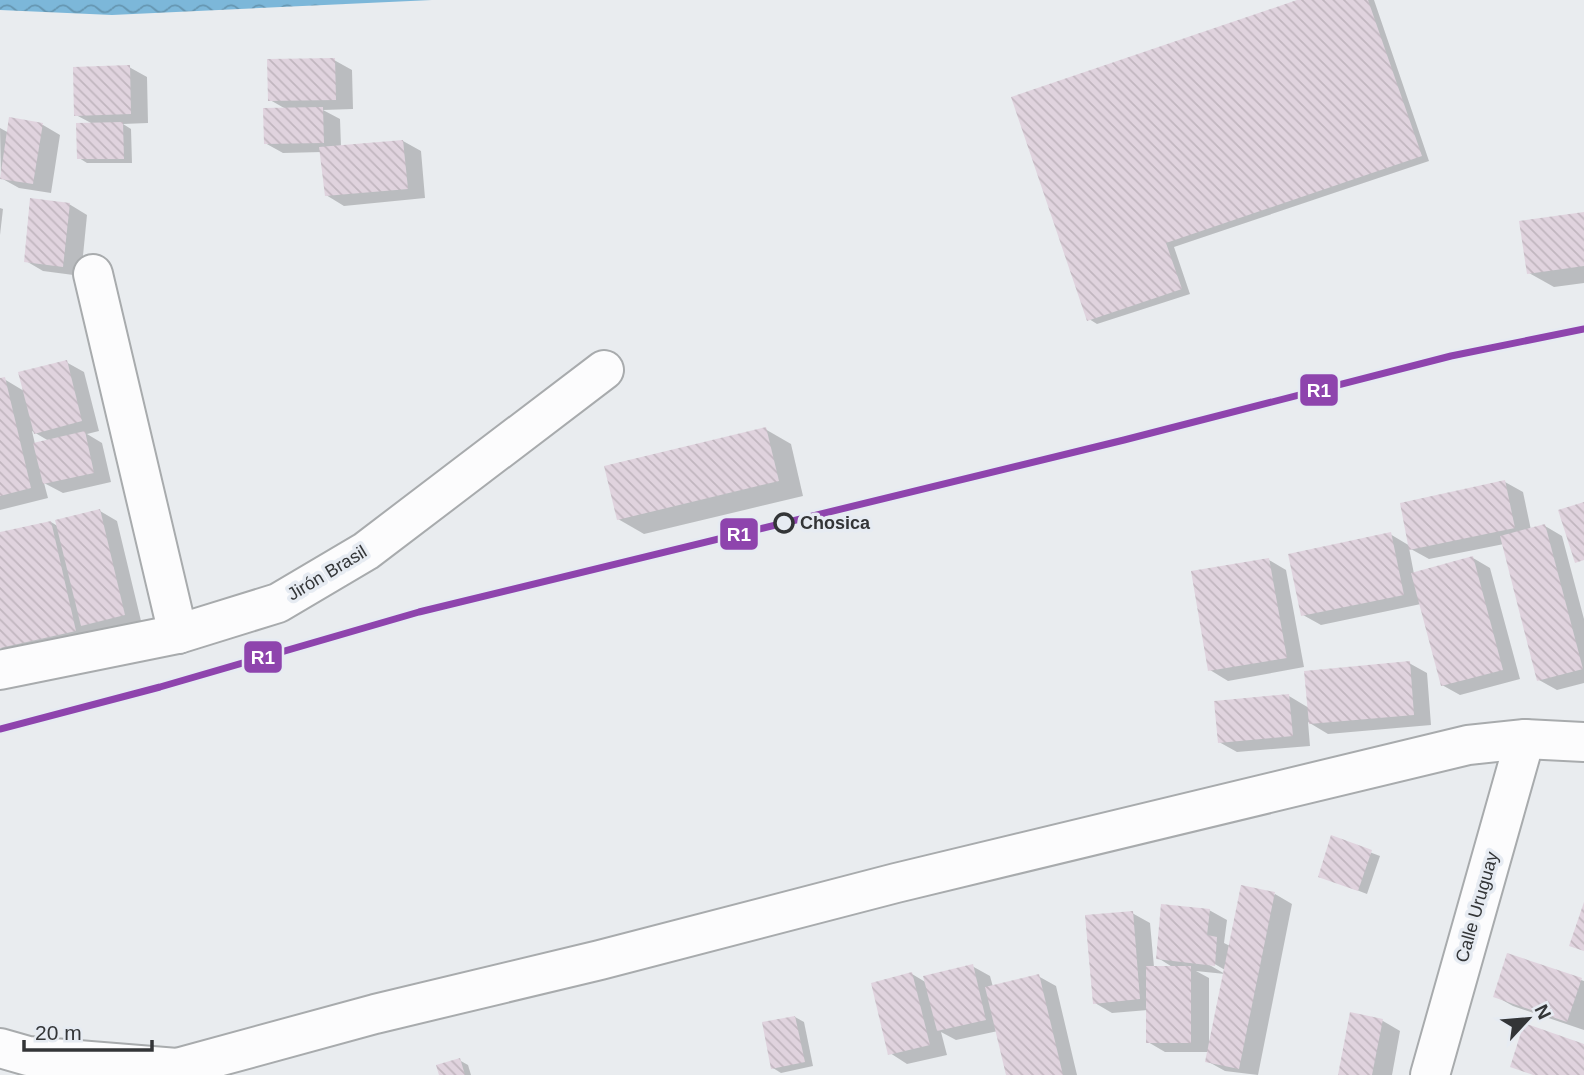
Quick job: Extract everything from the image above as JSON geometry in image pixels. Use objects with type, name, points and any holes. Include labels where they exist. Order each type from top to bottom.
[{"type":"street","points":[[93,274],[178,634]]},
{"type":"street","name":"Jirón Brasil","points":[[0,670],[178,634],[278,603],[366,551],[604,370]]},
{"type":"street","points":[[23,1060],[180,1071],[375,1014],[600,960],[896,883],[1468,745],[1525,739],[1584,742]]},
{"type":"street","name":"Calle Uruguay","points":[[1430,1075],[1525,739]]},
{"type":"water","points":[[0,0],[432,0],[112,15],[0,10]]},
{"type":"building","points":[[1297,0],[1368,0],[1422,156],[1166,243],[1182,289],[1087,321],[1011,97]]},
{"type":"building","points":[[335,58],[336,100],[268,101],[267,59]]},
{"type":"building","points":[[130,65],[131,114],[74,116],[73,67]]},
{"type":"building","points":[[323,107],[324,143],[264,144],[263,108]]},
{"type":"building","points":[[9,117],[43,123],[33,184],[0,179]]},
{"type":"building","points":[[123,122],[124,159],[77,159],[76,123]]},
{"type":"building","points":[[403,140],[408,189],[325,196],[319,147]]},
{"type":"building","points":[[30,198],[70,203],[63,267],[24,262]]},
{"type":"building","points":[[1584,212],[1584,266],[1527,274],[1519,221]]},
{"type":"building","points":[[67,360],[82,421],[34,434],[18,372]]},
{"type":"building","points":[[5,377],[31,488],[0,496],[0,378]]},
{"type":"building","points":[[766,427],[779,481],[617,520],[604,466]]},
{"type":"building","points":[[85,431],[94,473],[43,484],[33,443]]},
{"type":"building","points":[[1505,480],[1515,528],[1409,550],[1400,503]]},
{"type":"building","points":[[1584,502],[1584,560],[1575,563],[1558,510]]},
{"type":"building","points":[[100,509],[125,615],[81,626],[55,520]]},
{"type":"building","points":[[51,521],[76,631],[0,648],[0,532]]},
{"type":"building","points":[[1545,524],[1583,669],[1537,681],[1500,536]]},
{"type":"building","points":[[1391,532],[1404,595],[1301,616],[1288,554]]},
{"type":"building","points":[[1473,556],[1503,670],[1441,686],[1411,573]]},
{"type":"building","points":[[1269,558],[1287,658],[1208,671],[1191,571]]},
{"type":"building","points":[[1410,661],[1414,715],[1309,724],[1304,671]]},
{"type":"building","points":[[1289,694],[1293,736],[1218,743],[1214,701]]},
{"type":"building","points":[[1331,835],[1372,850],[1358,891],[1318,877]]},
{"type":"building","points":[[1241,885],[1275,892],[1239,1069],[1205,1062]]},
{"type":"building","points":[[1584,902],[1584,951],[1569,946]]},
{"type":"building","points":[[1161,904],[1210,909],[1207,935],[1217,937],[1215,966],[1156,959]]},
{"type":"building","points":[[1133,911],[1140,999],[1093,1004],[1085,915]]},
{"type":"building","points":[[1507,953],[1582,978],[1567,1022],[1493,997]]},
{"type":"building","points":[[973,964],[986,1020],[937,1031],[923,976]]},
{"type":"building","points":[[1146,966],[1191,966],[1191,1043],[1146,1043]]},
{"type":"building","points":[[912,972],[930,1045],[888,1055],[871,983]]},
{"type":"building","points":[[1039,974],[1063,1075],[1006,1075],[985,987]]},
{"type":"building","points":[[1350,1012],[1383,1019],[1372,1075],[1338,1075]]},
{"type":"building","points":[[795,1016],[805,1062],[771,1069],[762,1022]]},
{"type":"building","points":[[1524,1023],[1584,1044],[1584,1075],[1533,1075],[1510,1067]]},
{"type":"building","points":[[460,1058],[465,1075],[439,1075],[436,1065]]},
{"type":"transit line","name":"R1","points":[[0,729],[160,687],[419,612],[1124,440],[1451,356],[1584,329]]},
{"type":"place","name":"Chosica","points":[[784,523]]}]
